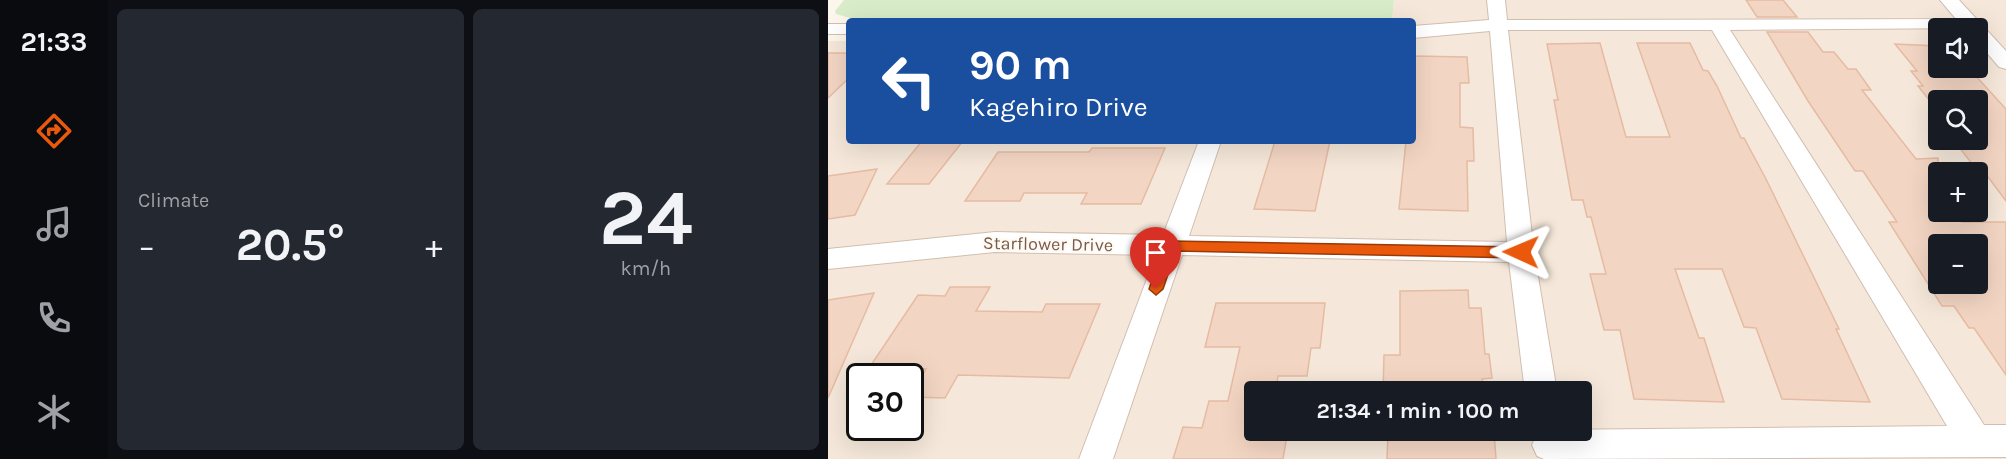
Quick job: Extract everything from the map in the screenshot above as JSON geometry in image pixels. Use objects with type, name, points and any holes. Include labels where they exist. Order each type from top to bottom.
[{"type":"street","points":[[1496,0],[1521,252],[1539,381]]},
{"type":"street","points":[[1949,0],[1965,18]]},
{"type":"street","points":[[1416,32],[1498,25],[1928,27]]},
{"type":"street","points":[[1718,25],[1990,441]]},
{"type":"street","points":[[828,29],[846,29]]},
{"type":"street","points":[[1988,43],[2006,63]]},
{"type":"street","points":[[1096,459],[1209,144]]},
{"type":"street","name":"Starflower Drive","points":[[828,259],[995,242],[1521,252]]},
{"type":"street","points":[[1549,445],[1990,441]]},
{"type":"shaded area","points":[[1394,0],[2006,0],[2006,459],[828,459],[828,41],[846,41],[846,144],[1416,144],[1416,18],[1392,18]]},
{"type":"green space","points":[[844,0],[1394,0],[1392,18],[850,18],[836,14],[835,11]]},
{"type":"building","points":[[1746,0],[1783,0],[1797,17],[1757,17]]},
{"type":"building","points":[[1767,32],[1808,32],[1823,52],[1834,52],[1848,69],[1856,69],[1871,90],[1862,90],[1916,159],[1938,158],[1938,162],[1928,162],[1928,222],[2006,222],[2006,375],[1974,328],[1969,328],[1954,306],[1942,306],[1934,294],[1988,294],[1988,234],[1928,234],[1928,284],[1889,222],[1897,222],[1863,171],[1855,171],[1808,101]]},
{"type":"building","points":[[1600,43],[1626,137],[1670,137],[1637,43],[1690,43],[1703,70],[1708,71],[1717,86],[1741,138],[1744,138],[1766,179],[1839,329],[1836,329],[1870,402],[1782,399],[1756,328],[1744,327],[1722,269],[1675,269],[1699,338],[1704,338],[1724,402],[1634,399],[1620,330],[1604,330],[1590,274],[1606,274],[1591,217],[1587,217],[1583,200],[1572,200],[1554,100],[1558,100],[1547,44]]},
{"type":"building","points":[[1895,44],[1928,46],[1928,78],[1978,78],[2006,109],[2006,201],[1988,177],[1988,162],[1971,162],[1961,150],[1988,150],[1988,90],[1928,90],[1928,98],[1918,86],[1923,86],[1911,71],[1917,71]]},
{"type":"building","points":[[828,53],[846,53],[846,81],[828,98]]},
{"type":"building","points":[[1416,56],[1467,57],[1469,83],[1460,83],[1460,127],[1473,128],[1474,161],[1467,161],[1468,211],[1399,209],[1406,144],[1416,144]]},
{"type":"building","points":[[920,144],[961,144],[929,184],[887,184]]},
{"type":"building","points":[[1274,144],[1329,144],[1315,211],[1254,209]]},
{"type":"building","points":[[1092,148],[1165,148],[1141,204],[1081,204],[1087,193],[1024,193],[1020,201],[965,201],[998,152],[1089,152]]},
{"type":"building","points":[[877,169],[855,215],[828,219],[828,176]]},
{"type":"building","points":[[950,287],[990,287],[976,311],[1042,312],[1046,304],[1100,304],[1069,378],[958,375],[945,398],[924,397],[926,369],[924,369],[924,363],[872,363],[918,295],[945,296]]},
{"type":"building","points":[[1468,290],[1469,308],[1481,308],[1485,354],[1489,354],[1492,378],[1482,379],[1482,381],[1383,381],[1384,355],[1400,355],[1400,291]]},
{"type":"building","points":[[874,293],[828,398],[828,300]]},
{"type":"building","points":[[1216,303],[1325,303],[1320,348],[1311,348],[1307,376],[1278,376],[1277,381],[1244,381],[1244,441],[1286,441],[1283,459],[1173,459],[1183,427],[1202,428],[1209,401],[1228,401],[1240,347],[1205,347]]},
{"type":"building","points":[[1388,441],[1495,441],[1496,459],[1387,459]]},
{"type":"route","points":[[1156,289],[1171,246],[1521,252]]}]
